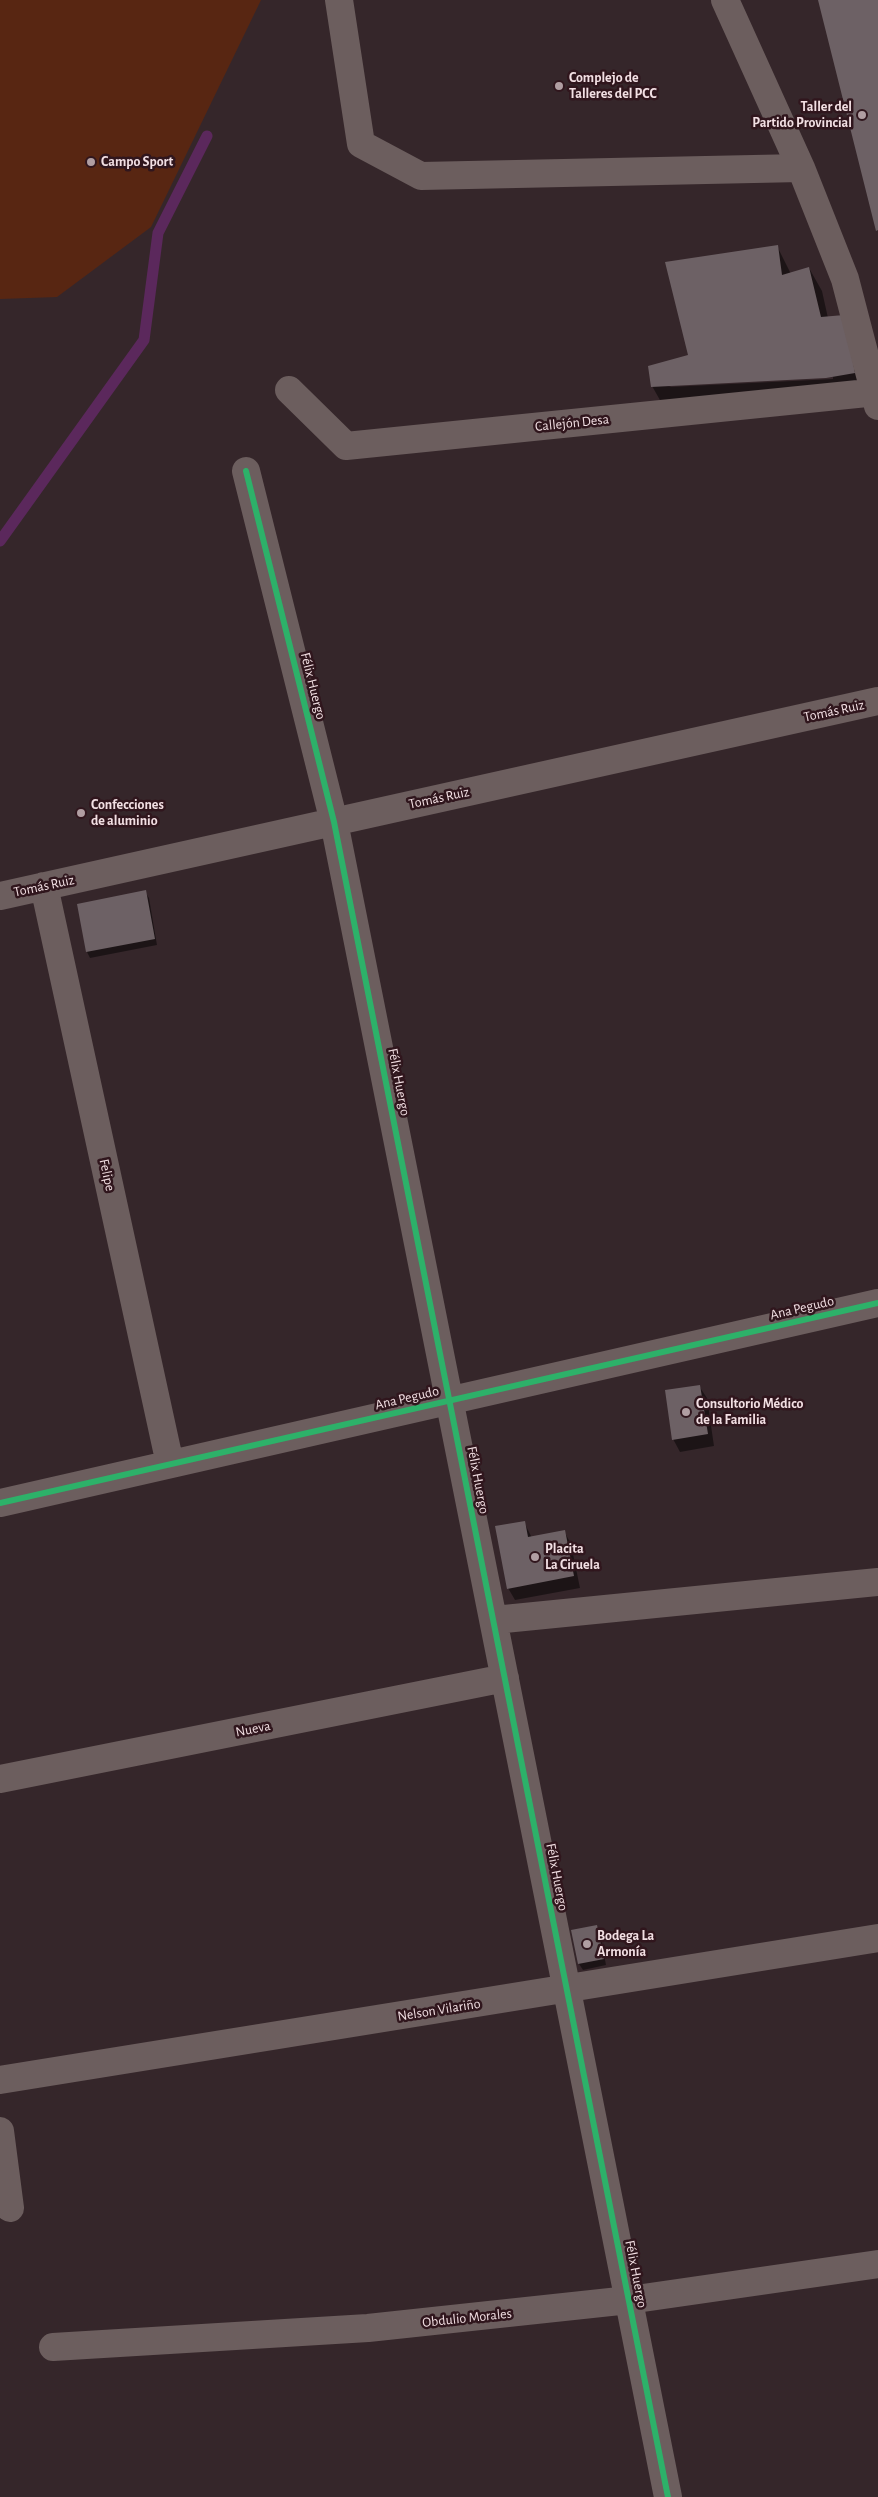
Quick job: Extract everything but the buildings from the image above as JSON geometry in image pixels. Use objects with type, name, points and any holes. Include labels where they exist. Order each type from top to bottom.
[{"type":"street","points":[[339,0],[361,144],[421,176],[801,168]]},
{"type":"street","points":[[725,0],[801,168],[845,279],[877,397]]},
{"type":"street","name":"Callejón Desa","points":[[289,390],[346,446],[877,397]]},
{"type":"street","name":"Félix Huergo","points":[[246,471],[334,822],[668,2497]]},
{"type":"street","name":"Tomás Ruiz","points":[[0,896],[878,701]]},
{"type":"street","name":"Felipe","points":[[44,886],[170,1464]]},
{"type":"street","name":"Ana Pegudo","points":[[0,1503],[878,1303]]},
{"type":"street","points":[[494,1620],[878,1582]]},
{"type":"street","name":"Nueva","points":[[0,1780],[505,1678]]},
{"type":"street","name":"Nelson Vilariño","points":[[0,2080],[567,1990],[878,1938]]},
{"type":"street","points":[[0,2131],[10,2208]]},
{"type":"street","name":"Obdulio Morales","points":[[53,2347],[368,2328],[629,2300],[878,2264]]},
{"type":"shaded area","name":"Campo Sport","points":[[0,0],[261,0],[151,227],[57,297],[0,299]]},
{"type":"waterway","points":[[0,541],[144,340],[158,233],[207,136]]},
{"type":"cycle path","points":[[246,471],[334,822],[668,2497]]},
{"type":"cycle path","points":[[0,1503],[878,1303]]},
{"type":"place","name":"Complejo de Talleres del PCC","points":[[559,86]]},
{"type":"place","name":"Taller del Partido Provincial","points":[[862,115]]},
{"type":"place","name":"Campo Sport","points":[[91,162]]},
{"type":"place","name":"Confecciones de aluminio","points":[[81,813]]},
{"type":"place","name":"Consultorio Médico de la Familia","points":[[686,1412]]},
{"type":"place","name":"Placita La Ciruela","points":[[535,1557]]},
{"type":"place","name":"Bodega La Armonía","points":[[587,1944]]}]
